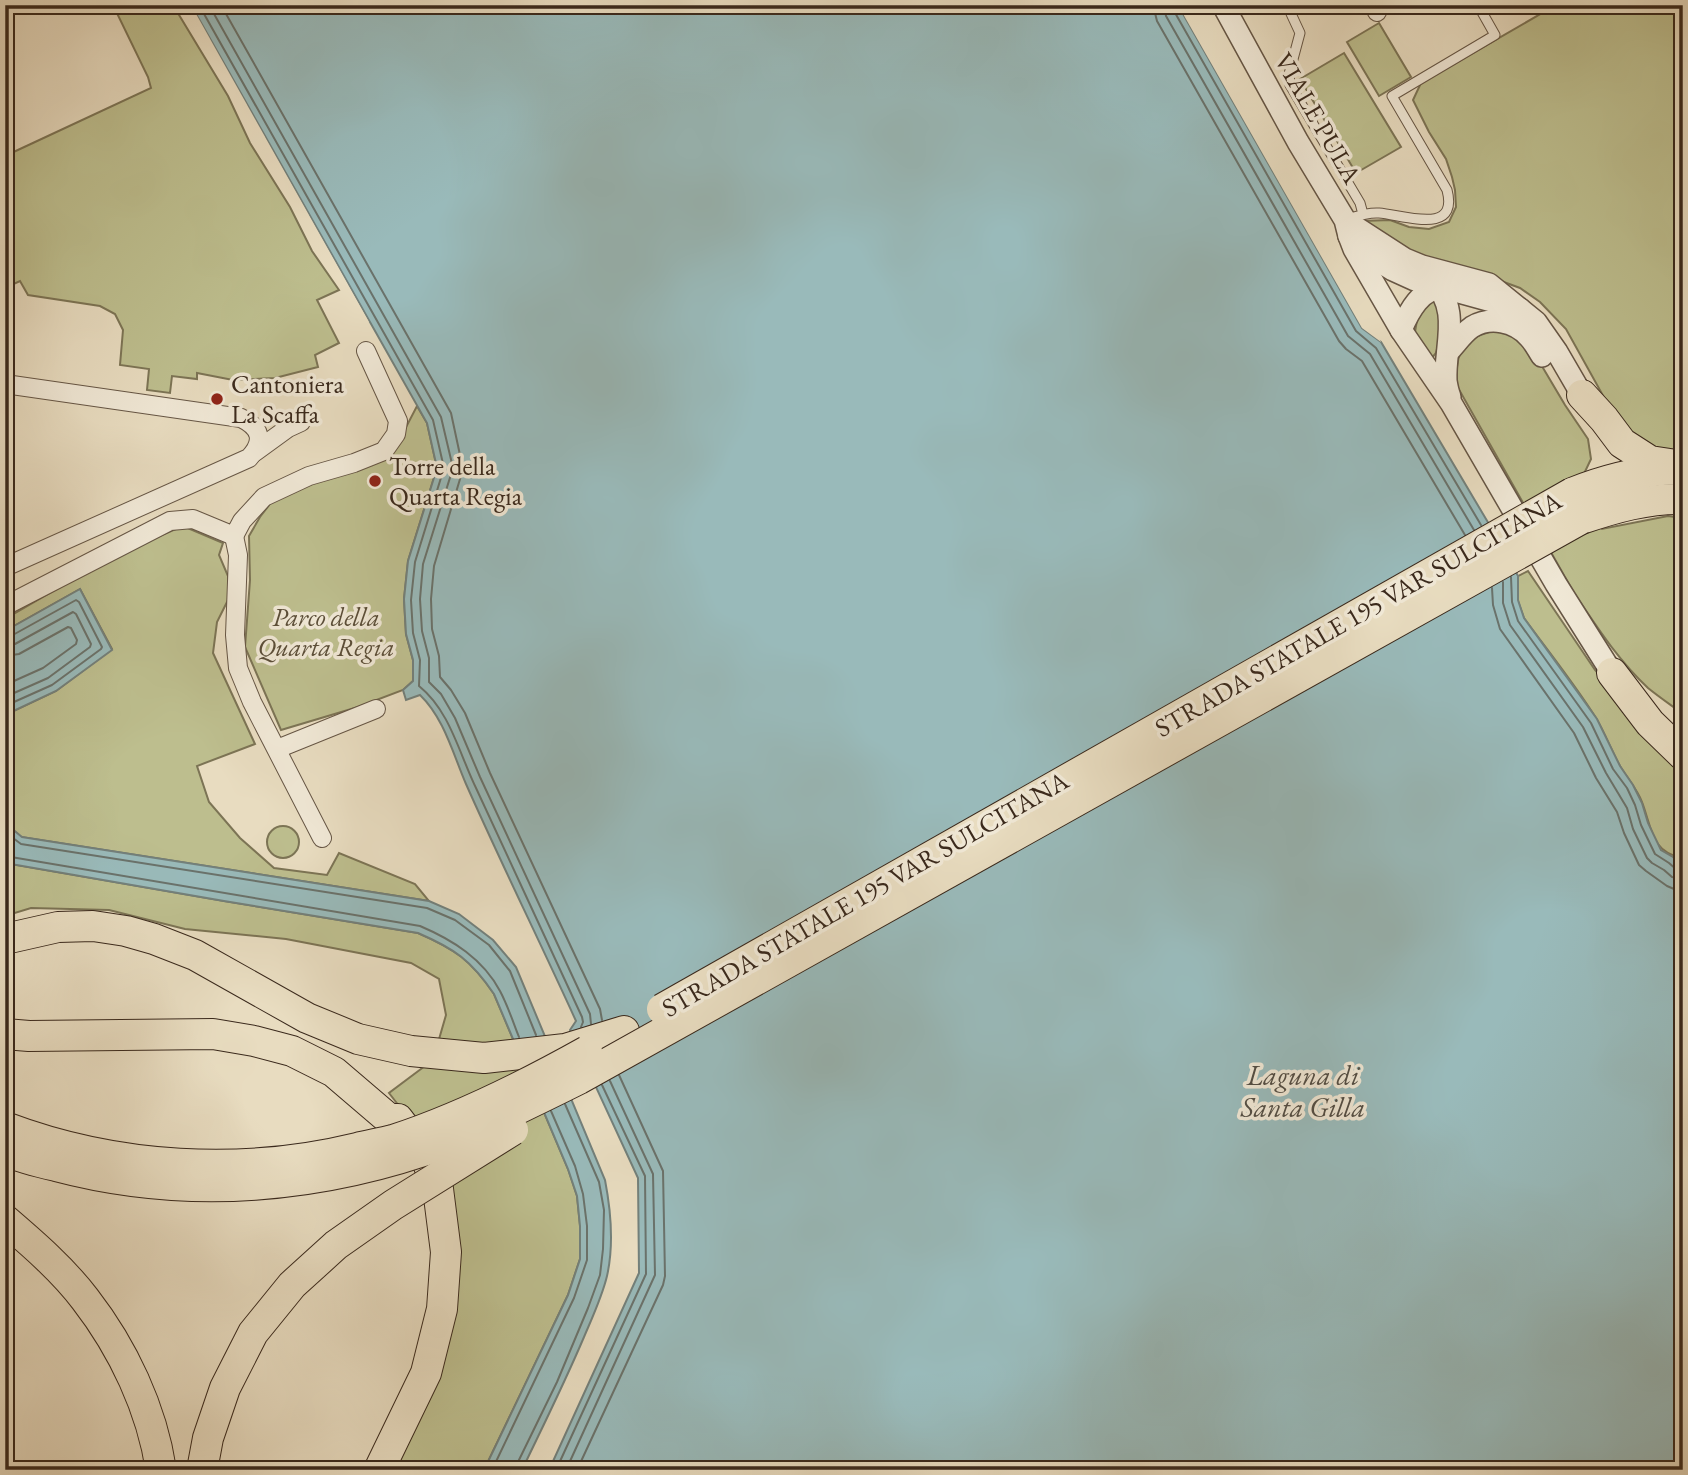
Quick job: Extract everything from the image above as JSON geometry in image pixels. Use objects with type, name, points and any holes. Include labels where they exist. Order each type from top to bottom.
[{"type":"highway","points":[[1585,405],[1604,419],[1622,443],[1650,461],[1683,467]]},
{"type":"highway","points":[[1580,500],[1599,473],[1602,456],[1601,441],[1585,405]]},
{"type":"highway","name":"STRADA STATALE 195 VAR SULCITANA","points":[[5,1127],[90,1152],[157,1161],[227,1166],[282,1162],[331,1154],[392,1140],[450,1119],[556,1068],[624,1031],[1580,500],[1646,471],[1683,467]]},
{"type":"highway","name":"STRADA STATALE 195 VAR SULCITANA","points":[[5,1151],[84,1174],[152,1184],[220,1187],[296,1182],[354,1171],[442,1144],[579,1079],[1580,500],[1616,507],[1670,498],[1683,499]]},
{"type":"highway","points":[[1612,673],[1683,726]]},
{"type":"highway","points":[[1612,673],[1650,723],[1683,755]]},
{"type":"highway","points":[[5,939],[58,927],[93,926],[126,931],[195,955],[307,1018],[359,1039],[411,1051],[484,1058],[565,1049],[624,1031]]},
{"type":"highway","points":[[5,1034],[213,1034],[254,1041],[292,1051],[334,1072],[389,1119],[398,1119],[424,1153],[438,1189],[446,1252],[442,1309],[426,1373],[379,1470]]},
{"type":"highway","points":[[202,1470],[208,1438],[225,1388],[253,1333],[292,1285],[336,1245],[393,1205],[512,1130],[579,1079]]},
{"type":"highway","points":[[5,1220],[48,1259],[85,1299],[111,1338],[146,1409],[161,1470]]},
{"type":"street","name":"VIALE PULA","points":[[1223,5],[1304,153],[1353,223]]},
{"type":"street","points":[[1353,223],[1405,259],[1489,284],[1536,323],[1557,352],[1585,405]]},
{"type":"street","points":[[1353,223],[1374,258],[1392,270],[1415,280],[1520,309]]},
{"type":"street","points":[[1353,223],[1354,249],[1401,330],[1451,403],[1556,584],[1612,673]]},
{"type":"street","points":[[1377,241],[1382,254],[1428,278],[1446,300],[1450,319],[1446,383],[1451,403]]},
{"type":"street","points":[[1401,330],[1409,311],[1420,298],[1438,287],[1473,287],[1501,294]]},
{"type":"street","points":[[1448,352],[1472,327],[1500,321],[1513,324],[1529,336],[1563,388],[1585,405]]},
{"type":"street","points":[[322,838],[252,702],[238,668],[235,635],[238,555],[234,536],[242,522],[264,497],[309,477],[384,451],[396,434],[398,421],[366,351]]},
{"type":"street","points":[[5,384],[241,418],[252,424],[260,435],[259,446],[255,452]]},
{"type":"street","points":[[5,567],[249,458],[300,422]]},
{"type":"street","points":[[5,606],[170,521],[193,519],[234,536]]},
{"type":"street","points":[[276,749],[376,709]]},
{"type":"lane","points":[[1287,5],[1300,33],[1289,74],[1290,85],[1360,203],[1353,223]]},
{"type":"lane","points":[[1353,223],[1376,213],[1433,220],[1446,213],[1451,203],[1447,190],[1392,96],[1495,35],[1478,5]]},
{"type":"green space","points":[[113,5],[173,5],[228,96],[250,143],[290,207],[312,251],[339,290],[317,300],[339,343],[315,355],[318,367],[275,378],[233,380],[197,373],[197,379],[172,376],[170,393],[147,390],[149,369],[120,365],[123,330],[115,314],[100,306],[28,295],[20,281],[5,288],[5,156],[151,88]]},
{"type":"green space","points":[[1556,5],[1683,5],[1683,460],[1639,446],[1611,410],[1566,329],[1540,302],[1520,288],[1493,278],[1412,255],[1362,221],[1390,220],[1409,227],[1429,229],[1449,222],[1456,207],[1455,190],[1446,159],[1413,100],[1421,83]]},
{"type":"green space","points":[[1379,23],[1411,77],[1379,96],[1347,42]]},
{"type":"green space","points":[[1344,53],[1401,147],[1356,173],[1300,79]]},
{"type":"green space","points":[[1436,301],[1443,325],[1436,353],[1431,359],[1415,332],[1417,320],[1427,303]]},
{"type":"green space","points":[[1501,330],[1530,346],[1588,439],[1591,459],[1577,484],[1602,529],[1668,516],[1683,518],[1683,714],[1637,677],[1617,655],[1591,618],[1574,593],[1457,386],[1458,362],[1464,346],[1479,336]]},
{"type":"green space","name":"Parco della Quarta Regia","points":[[417,406],[427,423],[437,468],[408,561],[404,599],[406,634],[413,660],[413,681],[403,690],[358,707],[281,730],[245,647],[250,580],[249,536],[273,500],[285,491],[379,459],[389,460]]},
{"type":"green space","points":[[183,526],[223,543],[219,555],[228,576],[230,596],[217,622],[213,653],[255,744],[197,766],[209,802],[240,838],[274,868],[327,875],[339,853],[415,884],[429,901],[21,837],[5,823],[5,715],[56,691],[112,649],[80,589],[5,631],[5,619],[115,557]]},
{"type":"green space","points":[[1528,571],[1595,670],[1683,766],[1683,858],[1665,851],[1654,838],[1640,797],[1620,766],[1596,718],[1524,618],[1518,601],[1518,576]]},
{"type":"green space","points":[[283,826],[294,831],[299,842],[294,853],[283,858],[272,853],[267,842],[272,831]]},
{"type":"green space","points":[[5,863],[418,933],[461,957],[486,982],[494,994],[568,1169],[577,1196],[580,1259],[568,1295],[484,1470],[391,1470],[438,1372],[438,1156],[389,1093],[433,1060],[446,1015],[439,979],[411,963],[286,939],[185,929],[109,910],[31,908],[5,916]]},
{"type":"water","name":"Laguna di Santa Gilla","points":[[191,5],[1178,5],[1362,328],[1381,342],[1502,546],[1518,576],[1518,600],[1524,618],[1597,719],[1642,803],[1661,850],[1683,866],[1683,1470],[549,1470],[639,1273],[638,1178],[595,1085],[588,1060],[570,1030],[576,1021],[479,814],[442,725],[420,695],[406,700],[403,690],[413,681],[413,660],[406,634],[404,599],[408,561],[437,468],[427,423]]},
{"type":"water","points":[[80,589],[112,650],[56,691],[5,715],[5,631]]},
{"type":"water","points":[[5,823],[22,837],[429,901],[459,914],[493,940],[516,967],[605,1180],[611,1240],[607,1276],[600,1300],[522,1470],[484,1470],[568,1295],[580,1259],[580,1226],[577,1196],[568,1169],[494,994],[486,982],[461,957],[418,933],[5,863]]},
{"type":"pier","points":[[187,5],[191,5],[369,322],[365,321]]},
{"type":"pier","points":[[1178,5],[1182,5],[1365,326],[1378,335],[1381,342],[1362,328]]},
{"type":"place","name":"Cantoniera La Scaffa","points":[[217,399]]},
{"type":"place","name":"Torre della Quarta Regia","points":[[375,481]]}]
